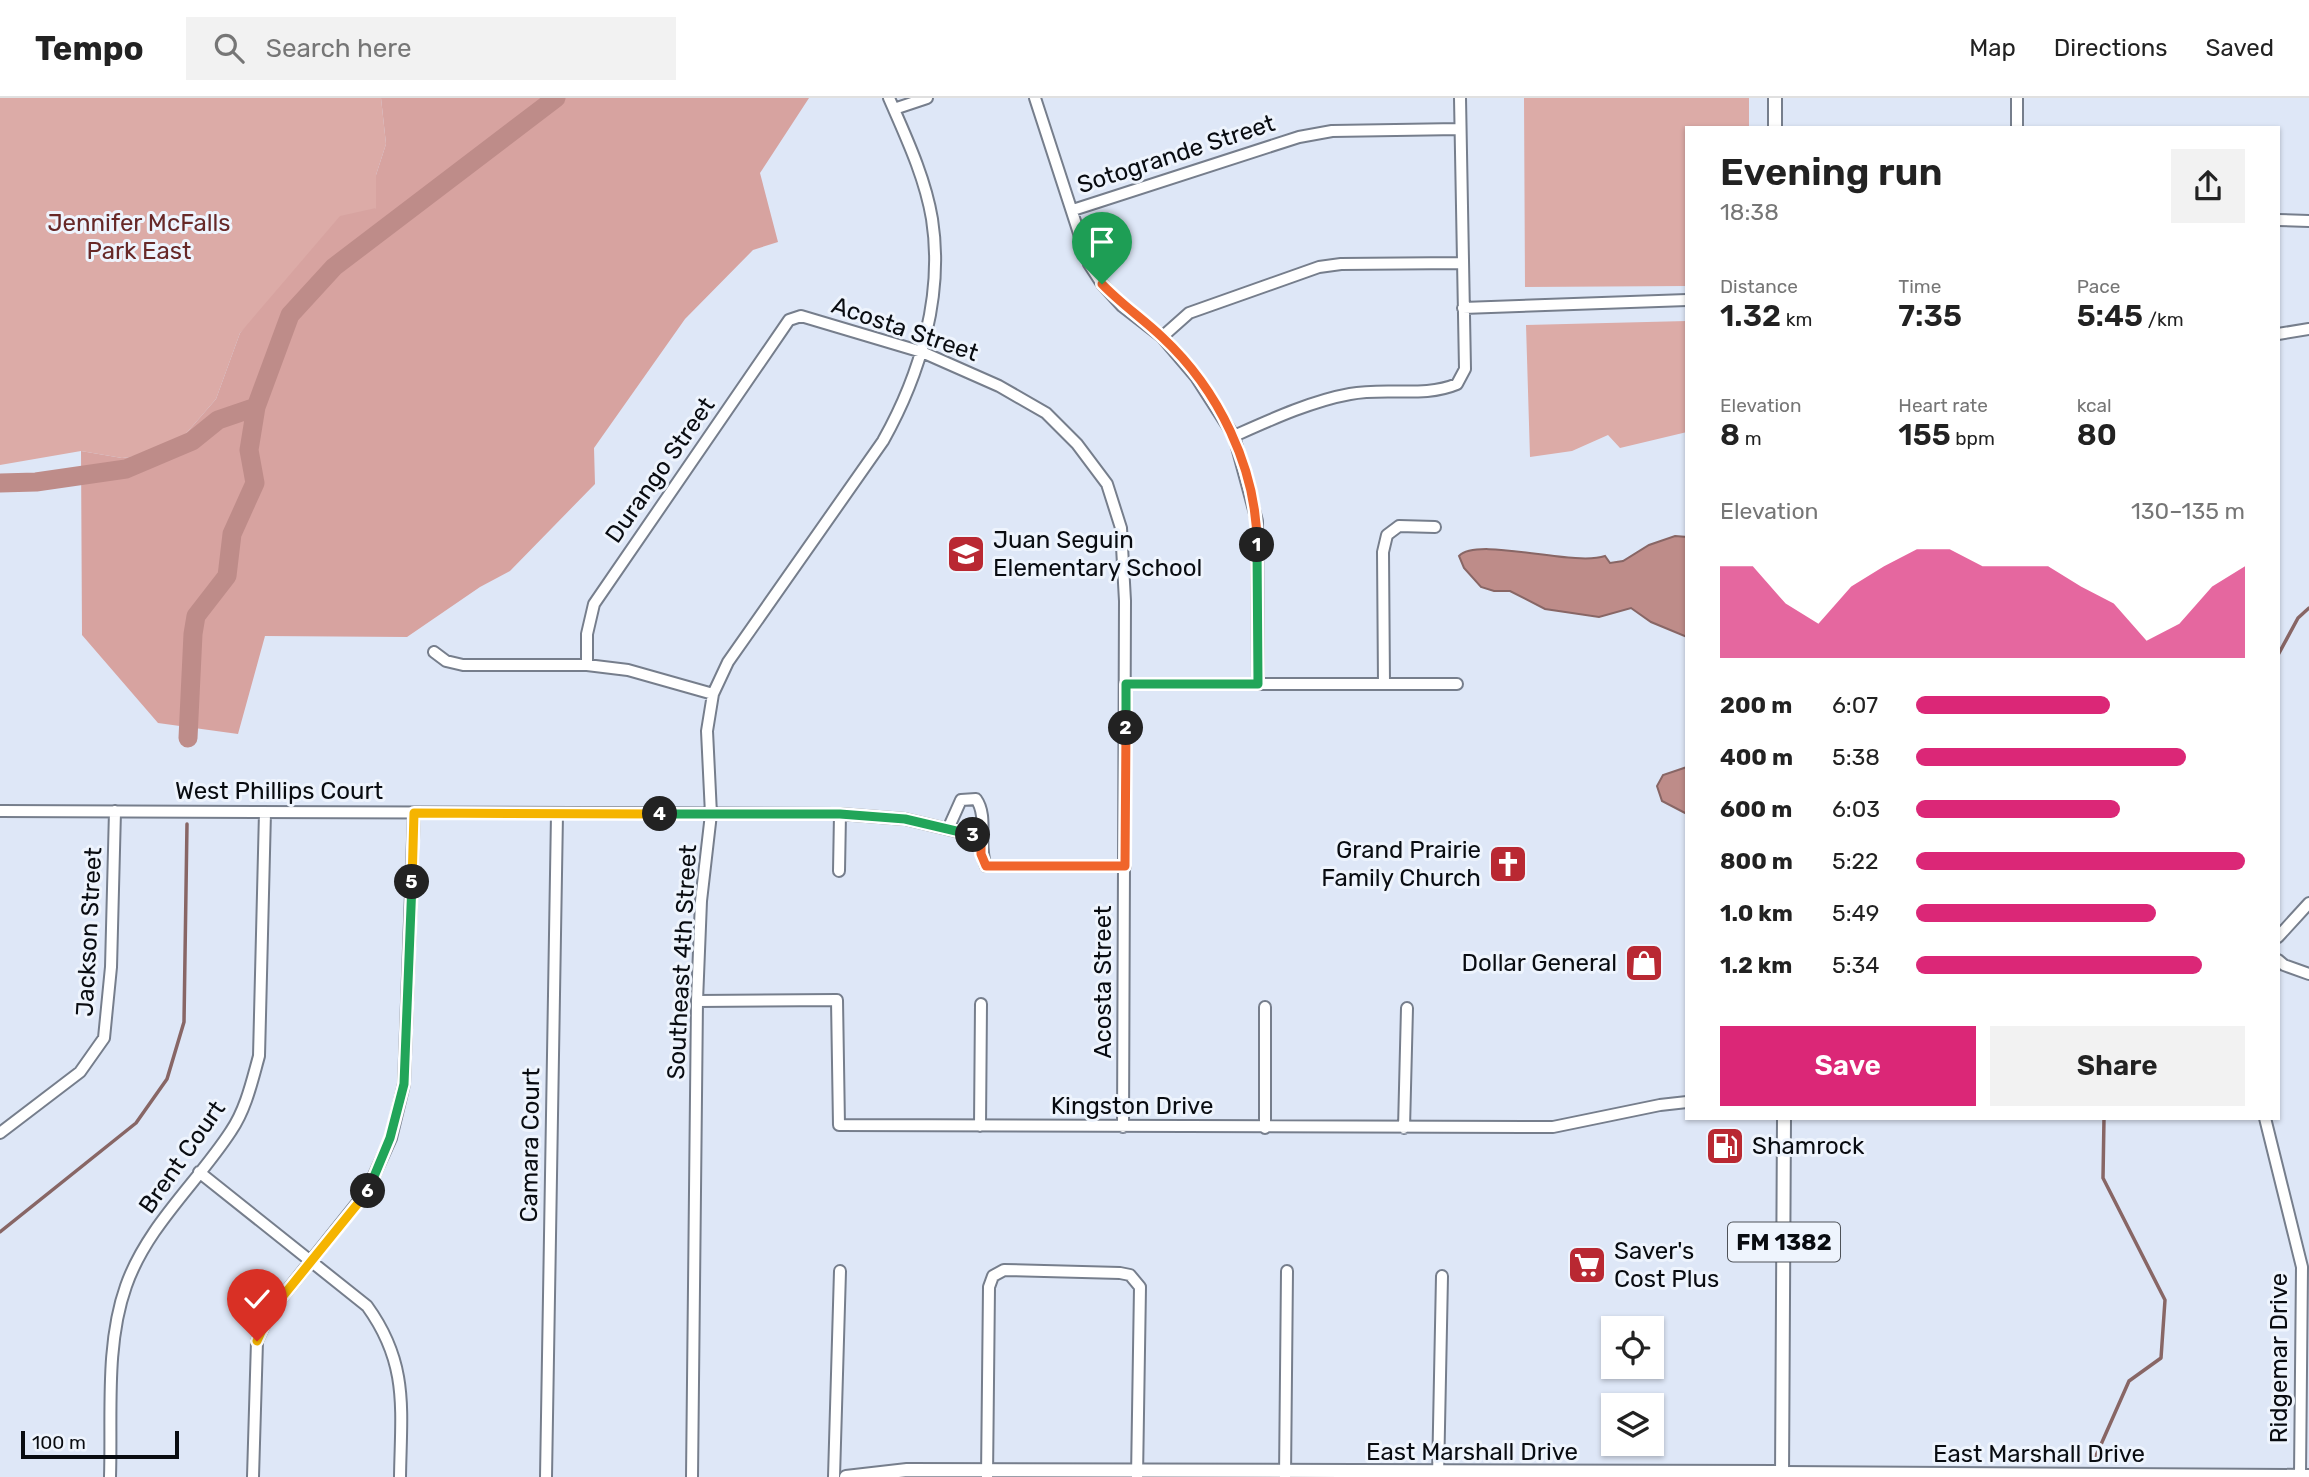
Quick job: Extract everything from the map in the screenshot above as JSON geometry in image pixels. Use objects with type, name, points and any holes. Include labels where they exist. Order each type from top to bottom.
[{"type":"main road","points":[[1774,98],[1775,126]]},
{"type":"main road","name":"FM 1382","points":[[1782,1475],[1784,1120]]},
{"type":"main road","name":"East Marshall Drive","points":[[846,1477],[907,1470],[987,1474],[1782,1475]]},
{"type":"street","name":"Southeast 4th Street","points":[[692,1477],[697,1001],[701,901],[711,814],[707,731],[713,694],[728,662],[883,440],[902,407],[922,352],[930,312],[935,263],[932,219],[920,174],[890,98]]},
{"type":"street","points":[[894,109],[928,98]]},
{"type":"street","points":[[1035,98],[1089,264],[1102,284],[1122,306],[1162,337],[1196,377],[1234,436],[1257,521],[1258,684]]},
{"type":"street","points":[[1234,436],[1274,418],[1349,394],[1440,391],[1457,384],[1465,369],[1460,98]]},
{"type":"street","points":[[2017,98],[2017,126]]},
{"type":"street","name":"Sotogrande Street","points":[[1073,210],[1298,137],[1332,131],[1459,129]]},
{"type":"street","points":[[2280,220],[2309,220]]},
{"type":"street","points":[[1162,337],[1189,313],[1319,267],[1341,264],[1461,263]]},
{"type":"street","points":[[1463,308],[1685,300]]},
{"type":"street","name":"Acosta Street","points":[[802,316],[922,352],[999,386],[1046,413],[1077,444],[1107,484],[1121,528],[1126,684],[1123,1127]]},
{"type":"street","name":"Durango Street","points":[[587,665],[587,634],[594,604],[789,320],[802,316]]},
{"type":"street","points":[[2280,334],[2309,329]]},
{"type":"street","points":[[1384,684],[1383,552],[1387,535],[1399,526],[1435,527]]},
{"type":"street","points":[[433,652],[446,661],[463,665],[587,665],[628,670],[713,694]]},
{"type":"street","points":[[1126,684],[1457,684]]},
{"type":"street","points":[[948,829],[961,800],[976,799],[981,810],[981,854],[986,866],[1125,866]]},
{"type":"street","name":"West Phillips Court","points":[[0,811],[840,814],[905,819],[981,837]]},
{"type":"street","name":"Jackson Street","points":[[0,1133],[80,1073],[104,1038],[111,967],[115,811]]},
{"type":"street","name":"Brent Court","points":[[110,1477],[114,1337],[126,1286],[145,1247],[233,1129],[250,1089],[259,1056],[265,812]]},
{"type":"street","points":[[253,1477],[257,1341],[270,1312],[368,1191],[390,1138],[404,1084],[414,813]]},
{"type":"street","name":"Camara Court","points":[[546,1477],[557,814]]},
{"type":"street","points":[[839,871],[840,814]]},
{"type":"street","points":[[2280,935],[2309,903]]},
{"type":"street","points":[[2280,962],[2309,974]]},
{"type":"street","name":"Kingston Drive","points":[[697,1001],[837,1000],[839,1125],[1553,1127],[1685,1102]]},
{"type":"street","points":[[980,1126],[981,1004]]},
{"type":"street","points":[[1265,1007],[1265,1128]]},
{"type":"street","points":[[1404,1128],[1407,1008]]},
{"type":"street","name":"Ridgemar Drive","points":[[2265,1120],[2302,1267],[2304,1475]]},
{"type":"street","points":[[199,1172],[367,1306],[387,1335],[397,1361],[401,1390],[400,1477]]},
{"type":"street","points":[[987,1474],[989,1287],[993,1276],[1004,1270],[1130,1275],[1140,1287],[1137,1474]]},
{"type":"street","points":[[834,1477],[840,1271]]},
{"type":"street","points":[[1285,1474],[1287,1271]]},
{"type":"street","points":[[1438,1475],[1442,1276]]},
{"type":"street","name":"East Marshall Drive","points":[[1782,1475],[2304,1475]]},
{"type":"green space","name":"Jennifer McFalls Park East","points":[[0,98],[381,98],[386,144],[376,175],[376,208],[240,333],[216,399],[170,452],[122,458],[81,451],[0,465]]},
{"type":"green space","points":[[1524,98],[1749,98],[1749,126],[1685,126],[1685,286],[1525,287]]},
{"type":"green space","points":[[1685,321],[1685,432],[1620,448],[1608,435],[1572,451],[1530,457],[1526,325]]},
{"type":"shaded area","points":[[381,98],[809,98],[760,173],[778,242],[753,250],[685,319],[594,448],[595,484],[510,571],[480,587],[407,637],[265,636],[238,734],[158,723],[82,635],[81,451],[122,458],[170,452],[216,399],[240,333],[340,216],[376,208],[376,175],[386,144]]},
{"type":"shaded area","points":[[1675,536],[1685,537],[1685,636],[1651,622],[1631,608],[1599,617],[1545,609],[1510,591],[1494,591],[1481,587],[1464,568],[1459,556],[1469,551],[1485,549],[1571,558],[1605,556],[1610,563],[1623,561],[1649,545]]},
{"type":"shaded area","points":[[1685,768],[1685,813],[1662,801],[1657,786],[1663,775]]},
{"type":"waterway","points":[[0,483],[36,482],[126,469],[192,441],[218,420],[256,407],[290,315],[334,267],[556,98]]},
{"type":"waterway","points":[[188,738],[196,616],[227,576],[232,534],[255,483],[249,450],[256,407]]},
{"type":"waterway","points":[[2280,651],[2298,618],[2309,608]]},
{"type":"waterway","points":[[0,1232],[136,1123],[167,1079],[184,1022],[187,824]]},
{"type":"waterway","points":[[2095,1458],[2129,1381],[2161,1358],[2165,1300],[2103,1178],[2104,1120]]},
{"type":"place","name":"Juan Seguin Elementary School","points":[[966,554]]},
{"type":"place","name":"Grand Prairie Family Church","points":[[1508,864]]},
{"type":"place","name":"Dollar General","points":[[1644,963]]},
{"type":"place","name":"Shamrock","points":[[1725,1146]]},
{"type":"place","name":"Saver's Cost Plus","points":[[1587,1265]]},
{"type":"route","points":[[257,1341],[270,1312],[368,1191],[390,1138],[404,1084],[410,987],[414,813],[840,814],[905,819],[981,837],[981,854],[986,866],[1125,866],[1126,684],[1258,684],[1257,521],[1234,436],[1219,408],[1162,337],[1122,306],[1102,284]]}]
